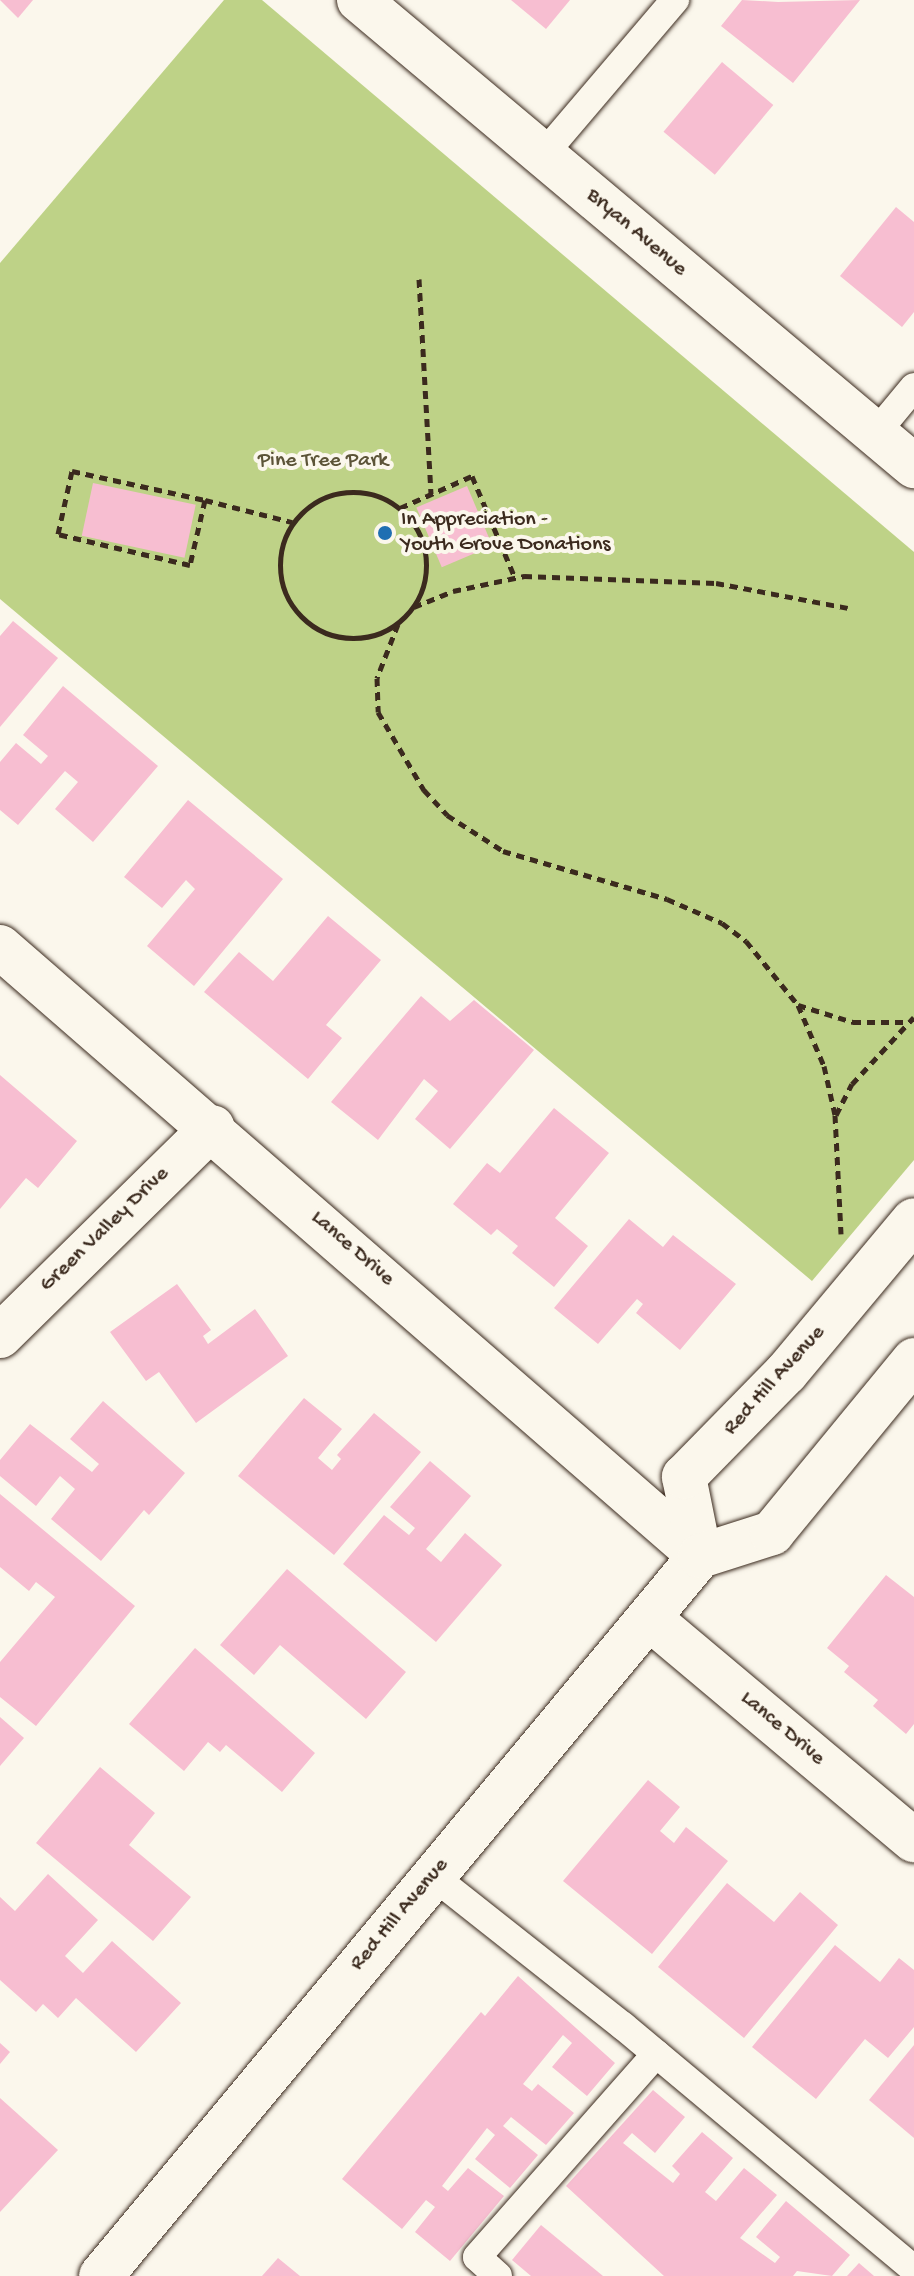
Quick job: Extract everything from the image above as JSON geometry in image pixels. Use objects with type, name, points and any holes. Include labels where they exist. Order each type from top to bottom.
[{"type":"main road","name":"Bryan Avenue","points":[[359,0],[914,466]]},
{"type":"main road","name":"Lance Drive","points":[[0,947],[213,1127],[700,1556]]},
{"type":"main road","name":"Green Valley Drive","points":[[0,1336],[213,1127]]},
{"type":"main road","name":"Red Hill Avenue","points":[[101,2276],[700,1556],[684,1477],[786,1373],[914,1220]]},
{"type":"main road","points":[[700,1556],[772,1533],[914,1360]]},
{"type":"main road","name":"Lance Drive","points":[[649,1618],[914,1840]]},
{"type":"lane","points":[[543,155],[675,0]]},
{"type":"lane","points":[[875,434],[914,387]]},
{"type":"lane","points":[[433,1876],[656,2054],[914,2269]]},
{"type":"lane","points":[[498,2276],[477,2257],[656,2054]]},
{"type":"path","points":[[419,279],[431,494]]},
{"type":"path","points":[[205,500],[190,565],[58,534],[72,471],[205,500],[292,522]]},
{"type":"path","points":[[399,508],[472,476],[515,578]]},
{"type":"path","points":[[398,624],[377,634],[343,637],[311,625],[294,610],[279,567],[292,522],[311,504],[334,493],[360,491],[399,508],[420,534],[426,558],[425,584],[413,607],[398,624],[377,678],[378,712],[399,754],[447,815],[503,851],[667,899],[722,923],[746,941],[798,1005],[824,1066],[835,1115],[844,1303]]},
{"type":"path","points":[[413,607],[435,596],[515,578],[716,583],[848,608]]},
{"type":"path","points":[[798,1005],[853,1022],[905,1022]]},
{"type":"path","points":[[835,1115],[852,1084],[905,1022],[914,1017]]},
{"type":"green space","name":"Pine Tree Park","points":[[224,0],[262,0],[914,552],[914,1160],[812,1281],[0,599],[0,263]]},
{"type":"building","points":[[0,0],[33,0],[18,18]]},
{"type":"building","points":[[511,0],[570,0],[546,29]]},
{"type":"building","points":[[742,0],[860,0],[793,83],[721,26]]},
{"type":"building","points":[[722,62],[773,105],[715,175],[664,132]]},
{"type":"building","points":[[896,207],[914,222],[914,312],[902,327],[840,276]]},
{"type":"building","points":[[93,483],[196,505],[184,558],[82,536]]},
{"type":"building","points":[[467,486],[492,546],[442,567],[416,507]]},
{"type":"building","points":[[13,621],[58,658],[0,727],[0,636]]},
{"type":"building","points":[[63,686],[158,766],[93,842],[55,809],[78,782],[65,771],[18,825],[0,810],[0,762],[16,743],[41,764],[48,756],[23,735]]},
{"type":"building","points":[[188,800],[283,879],[194,986],[147,946],[195,889],[186,880],[162,908],[124,877]]},
{"type":"building","points":[[328,916],[381,960],[326,1025],[342,1038],[308,1079],[204,992],[239,952],[273,981]]},
{"type":"building","points":[[421,996],[450,1021],[474,1000],[534,1050],[450,1149],[415,1119],[438,1091],[424,1079],[378,1140],[331,1102]]},
{"type":"building","points":[[0,1075],[77,1141],[38,1188],[26,1178],[0,1209]]},
{"type":"building","points":[[554,1108],[609,1153],[555,1218],[588,1246],[554,1287],[512,1253],[518,1246],[497,1229],[491,1235],[453,1204],[487,1163],[500,1173]]},
{"type":"building","points":[[629,1219],[663,1247],[673,1235],[736,1284],[680,1350],[636,1313],[643,1304],[637,1299],[598,1344],[554,1308]]},
{"type":"building","points":[[177,1284],[211,1330],[203,1336],[208,1344],[255,1309],[288,1356],[196,1423],[159,1372],[146,1381],[110,1332]]},
{"type":"building","points":[[304,1398],[342,1429],[318,1458],[332,1470],[341,1459],[337,1455],[374,1413],[421,1452],[334,1555],[238,1476]]},
{"type":"building","points":[[103,1401],[185,1473],[149,1515],[144,1510],[101,1561],[51,1519],[75,1489],[60,1476],[36,1506],[0,1476],[0,1460],[30,1424],[92,1472],[99,1464],[70,1439]]},
{"type":"building","points":[[430,1461],[471,1496],[426,1549],[441,1562],[465,1533],[502,1565],[436,1642],[343,1564],[384,1515],[409,1535],[415,1528],[390,1507]]},
{"type":"building","points":[[0,1494],[135,1606],[36,1726],[0,1697],[0,1662],[55,1597],[36,1582],[29,1591],[0,1567]]},
{"type":"building","points":[[287,1569],[406,1672],[366,1719],[280,1645],[254,1675],[220,1645]]},
{"type":"building","points":[[886,1575],[914,1597],[914,1724],[906,1734],[873,1706],[878,1700],[844,1672],[849,1666],[827,1648]]},
{"type":"building","points":[[195,1648],[315,1753],[282,1792],[226,1745],[220,1752],[208,1742],[184,1771],[129,1724]]},
{"type":"building","points":[[0,1717],[24,1738],[0,1766]]},
{"type":"building","points":[[100,1767],[155,1813],[129,1845],[191,1897],[153,1941],[36,1843]]},
{"type":"building","points":[[648,1780],[680,1807],[660,1831],[674,1843],[686,1827],[728,1861],[652,1954],[563,1881]]},
{"type":"building","points":[[48,1874],[98,1920],[65,1956],[83,1973],[112,1941],[181,2003],[136,2052],[76,1998],[58,2018],[43,2004],[36,2012],[0,1980],[0,1897],[15,1911]]},
{"type":"building","points":[[727,1883],[774,1922],[800,1892],[838,1925],[744,2038],[658,1967]]},
{"type":"building","points":[[835,1945],[880,1982],[899,1958],[914,1970],[914,2027],[888,2058],[865,2039],[816,2099],[752,2047]]},
{"type":"building","points":[[518,1976],[615,2063],[587,2096],[552,2067],[572,2043],[563,2035],[523,2084],[532,2091],[538,2084],[574,2113],[546,2145],[511,2117],[503,2126],[538,2155],[510,2188],[475,2159],[495,2135],[487,2128],[442,2186],[448,2191],[468,2168],[504,2196],[450,2261],[415,2232],[435,2207],[426,2200],[402,2229],[342,2179],[481,2012],[485,2016]]},
{"type":"building","points":[[0,2043],[10,2052],[0,2064]]},
{"type":"building","points":[[914,2045],[914,2138],[869,2100]]},
{"type":"building","points":[[653,2090],[685,2117],[655,2153],[632,2133],[623,2143],[673,2183],[680,2174],[672,2166],[702,2132],[733,2158],[705,2192],[716,2201],[744,2168],[777,2195],[740,2238],[775,2263],[780,2257],[756,2237],[786,2201],[850,2255],[832,2276],[797,2271],[793,2276],[664,2276],[566,2186]]},
{"type":"building","points":[[0,2098],[58,2150],[0,2212]]},
{"type":"building","points":[[541,2225],[603,2276],[531,2276],[512,2260]]},
{"type":"building","points":[[278,2258],[300,2276],[262,2276]]},
{"type":"building","points":[[859,2263],[874,2276],[847,2276]]},
{"type":"place","name":"In Appreciation - Youth Grove Donations","points":[[385,533]]}]
